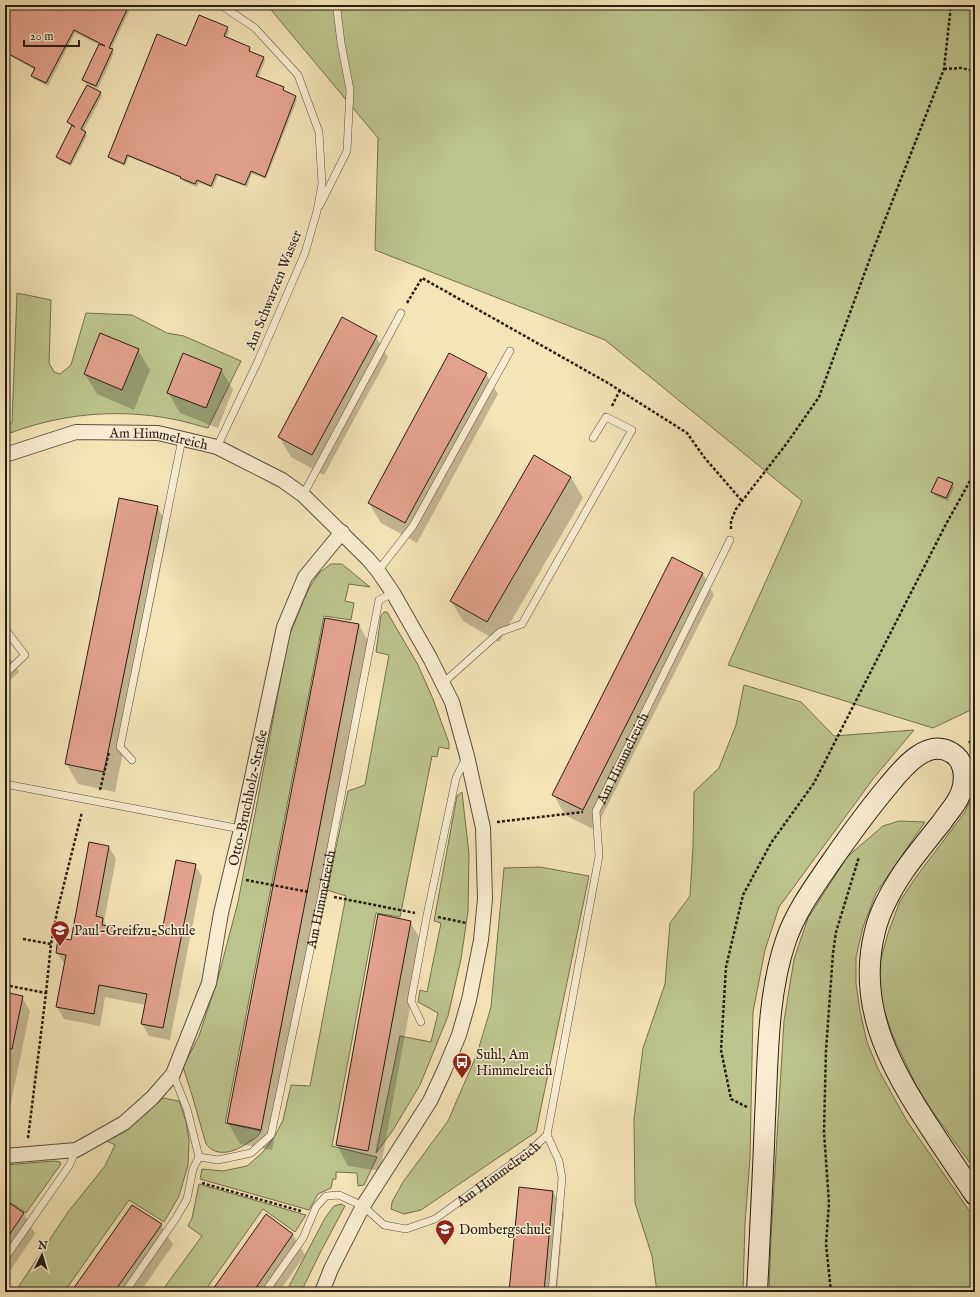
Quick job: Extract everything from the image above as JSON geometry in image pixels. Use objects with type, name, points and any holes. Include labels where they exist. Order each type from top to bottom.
[{"type":"main road","points":[[757,1292],[771,1025],[774,992],[785,945],[796,918],[816,883],[863,818],[910,761],[922,753],[937,749],[947,751],[956,756],[960,761],[964,771],[963,786],[959,797],[904,872],[880,914],[869,958],[869,984],[874,1016],[892,1064],[905,1089],[975,1195]]},
{"type":"street","name":"Am Himmelreich","points":[[5,454],[76,432],[158,433],[217,447],[282,480],[303,495],[342,532],[378,571],[393,592],[430,658],[452,702],[467,756],[483,828],[485,899],[481,940],[469,1000],[459,1035],[430,1101],[363,1206],[330,1269],[322,1292]]},
{"type":"street","name":"Otto-Bruchholz-Straße","points":[[5,1156],[76,1150],[124,1123],[152,1098],[173,1074],[209,983],[221,913],[241,829],[284,627],[305,576],[342,532]]},
{"type":"lane","name":"Am Schwarzen Wasser","points":[[217,447],[258,361],[305,253],[317,211],[322,184],[319,132],[298,75],[255,28],[221,5]]},
{"type":"lane","points":[[317,211],[347,151],[350,90],[341,43],[337,10],[338,5]]},
{"type":"lane","points":[[303,495],[401,313]]},
{"type":"lane","points":[[378,571],[413,526],[510,351]]},
{"type":"lane","points":[[443,683],[500,632],[522,624],[632,430],[606,417],[593,438]]},
{"type":"lane","points":[[132,760],[120,747],[182,439]]},
{"type":"lane","name":"Am Himmelreich","points":[[552,1292],[562,1178],[559,1161],[547,1135],[599,856],[596,811],[730,540]]},
{"type":"lane","name":"Am Himmelreich","points":[[199,1157],[218,1160],[251,1153],[271,1135],[322,894],[379,600],[393,592]]},
{"type":"lane","points":[[5,629],[25,655],[5,674]]},
{"type":"lane","points":[[421,1022],[411,1001],[427,915],[456,778],[467,756]]},
{"type":"lane","points":[[5,784],[241,829]]},
{"type":"lane","points":[[125,1292],[176,1218],[187,1199],[193,1169],[199,1157],[187,1109],[173,1074]]},
{"type":"lane","name":"Am Himmelreich","points":[[265,1292],[303,1238],[316,1207],[326,1196],[339,1195],[363,1206],[384,1225],[406,1229],[435,1219],[531,1150],[547,1135]]},
{"type":"lane","points":[[5,1258],[68,1166],[76,1150]]},
{"type":"path","points":[[730,540],[731,521],[736,508],[787,443],[819,397],[872,253],[944,69],[952,5]]},
{"type":"path","points":[[944,69],[961,68],[975,71]]},
{"type":"path","points":[[401,313],[422,278],[620,390],[687,432],[704,457],[742,501]]},
{"type":"path","points":[[606,417],[620,390]]},
{"type":"path","points":[[765,1118],[731,1099],[721,1050],[726,967],[743,895],[771,843],[814,783],[945,526],[975,472]]},
{"type":"path","points":[[97,801],[109,751],[120,747]]},
{"type":"path","points":[[26,1154],[51,944],[57,912],[85,799]]},
{"type":"path","points":[[500,822],[573,813]]},
{"type":"path","points":[[831,1292],[826,1244],[829,1203],[824,1132],[826,1050],[833,953],[836,932],[860,853]]},
{"type":"path","points":[[230,876],[482,926]]},
{"type":"path","points":[[23,939],[51,944]]},
{"type":"path","points":[[5,985],[46,993]]},
{"type":"path","points":[[191,1180],[313,1215]]},
{"type":"green space","points":[[267,5],[975,5],[975,708],[933,728],[728,665],[802,501],[605,340],[375,250],[378,138]]},
{"type":"green space","points":[[17,293],[51,300],[49,363],[54,372],[60,374],[71,365],[86,313],[132,315],[167,333],[184,336],[241,361],[208,428],[176,420],[151,416],[109,414],[87,415],[46,422],[5,435],[5,426],[12,423]]},
{"type":"green space","points":[[331,564],[342,564],[370,587],[349,584],[345,601],[354,603],[351,620],[324,616],[225,1123],[261,1131],[256,1138],[239,1148],[233,1151],[221,1152],[211,1149],[206,1144],[183,1067],[199,1036],[218,978],[238,902],[289,636],[309,588],[319,573]]},
{"type":"green space","points":[[384,612],[387,612],[418,665],[433,699],[449,743],[449,749],[439,747],[437,757],[432,756],[400,917],[376,913],[332,1146],[377,1157],[364,1185],[358,1186],[357,1173],[336,1172],[336,1179],[333,1179],[331,1188],[318,1194],[309,1210],[200,1179],[202,1169],[223,1171],[247,1166],[262,1153],[275,1136],[283,1120],[291,1085],[310,1086],[346,896],[327,890],[348,791],[365,785],[389,655],[376,652],[381,616]]},
{"type":"green space","points":[[744,685],[801,702],[834,736],[914,730],[873,779],[779,907],[765,950],[753,1012],[750,1158],[745,1224],[743,1292],[657,1292],[652,1256],[635,1203],[634,1119],[643,1048],[665,984],[670,923],[690,896],[694,792],[719,768],[736,725]]},
{"type":"green space","points":[[975,789],[975,1170],[930,1108],[915,1083],[892,1034],[883,1007],[879,983],[881,959],[888,933],[900,901],[916,877],[965,812]]},
{"type":"green space","points":[[462,792],[469,854],[468,911],[461,959],[448,1016],[420,1085],[393,1130],[376,1153],[400,1036],[431,1042],[438,1013],[418,1002],[420,990],[427,992],[441,923],[434,921],[457,796]]},
{"type":"green space","points":[[899,821],[925,822],[876,893],[863,927],[856,957],[856,984],[860,1011],[867,1042],[878,1069],[907,1121],[975,1219],[975,1292],[769,1292],[784,1021],[794,959],[808,918],[847,857],[883,826]]},
{"type":"green space","points":[[540,867],[589,876],[536,1132],[421,1210],[404,1214],[391,1209],[392,1202],[403,1182],[448,1121],[477,1054],[491,1007],[504,868]]},
{"type":"green space","points":[[163,1098],[179,1101],[186,1122],[189,1140],[188,1165],[179,1196],[164,1222],[129,1200],[64,1292],[15,1292],[68,1212],[105,1166],[115,1145],[107,1141],[124,1132]]},
{"type":"green space","points":[[55,1161],[60,1162],[61,1164],[26,1213],[5,1199],[5,1165]]},
{"type":"green space","points":[[199,1184],[306,1215],[295,1232],[263,1209],[204,1292],[161,1292],[202,1236],[188,1226],[192,1218]]},
{"type":"green space","points":[[341,1204],[345,1206],[301,1292],[286,1292],[325,1218],[334,1206]]},
{"type":"building","points":[[5,5],[129,5],[109,48],[113,49],[96,86],[82,80],[99,44],[105,46],[74,30],[46,83],[31,76],[35,68],[5,52]]},
{"type":"building","points":[[199,15],[228,27],[224,36],[250,47],[249,51],[264,57],[256,76],[284,87],[283,90],[296,96],[265,177],[251,171],[245,185],[216,174],[211,186],[197,180],[195,184],[127,155],[124,164],[108,157],[157,34],[186,46]]},
{"type":"building","points":[[87,85],[101,92],[81,129],[86,132],[70,164],[56,157],[72,125],[67,122]]},
{"type":"building","points":[[342,317],[377,336],[312,455],[278,437]]},
{"type":"building","points":[[100,333],[139,349],[122,390],[84,374]]},
{"type":"building","points":[[183,353],[222,369],[206,408],[167,393]]},
{"type":"building","points":[[449,353],[487,373],[405,523],[368,503]]},
{"type":"building","points":[[534,455],[571,477],[487,622],[450,601]]},
{"type":"building","points":[[938,477],[953,483],[946,498],[931,492]]},
{"type":"building","points":[[119,498],[158,506],[104,772],[65,764]]},
{"type":"building","points":[[672,557],[703,573],[583,810],[552,795]]},
{"type":"building","points":[[325,618],[359,624],[261,1130],[227,1123]]},
{"type":"building","points":[[89,842],[109,846],[96,916],[103,918],[102,925],[161,936],[176,860],[196,864],[163,1028],[141,1024],[147,994],[99,985],[94,1014],[56,1007],[66,955],[56,953],[58,938],[71,940]]},
{"type":"building","points":[[378,914],[411,921],[368,1151],[336,1145]]},
{"type":"building","points":[[5,992],[23,996],[12,1049],[5,1049]]},
{"type":"building","points":[[519,1187],[553,1191],[544,1292],[509,1292]]},
{"type":"building","points":[[5,1200],[24,1213],[5,1241]]},
{"type":"building","points":[[132,1205],[162,1224],[114,1292],[71,1292]]},
{"type":"building","points":[[266,1214],[293,1234],[253,1292],[211,1292]]},
{"type":"place","name":"Paul-Greifzu-Schule","points":[[60,947]]},
{"type":"place","name":"Suhl, Am Himmelreich","points":[[462,1079]]},
{"type":"place","name":"Dombergschule","points":[[445,1246]]}]
